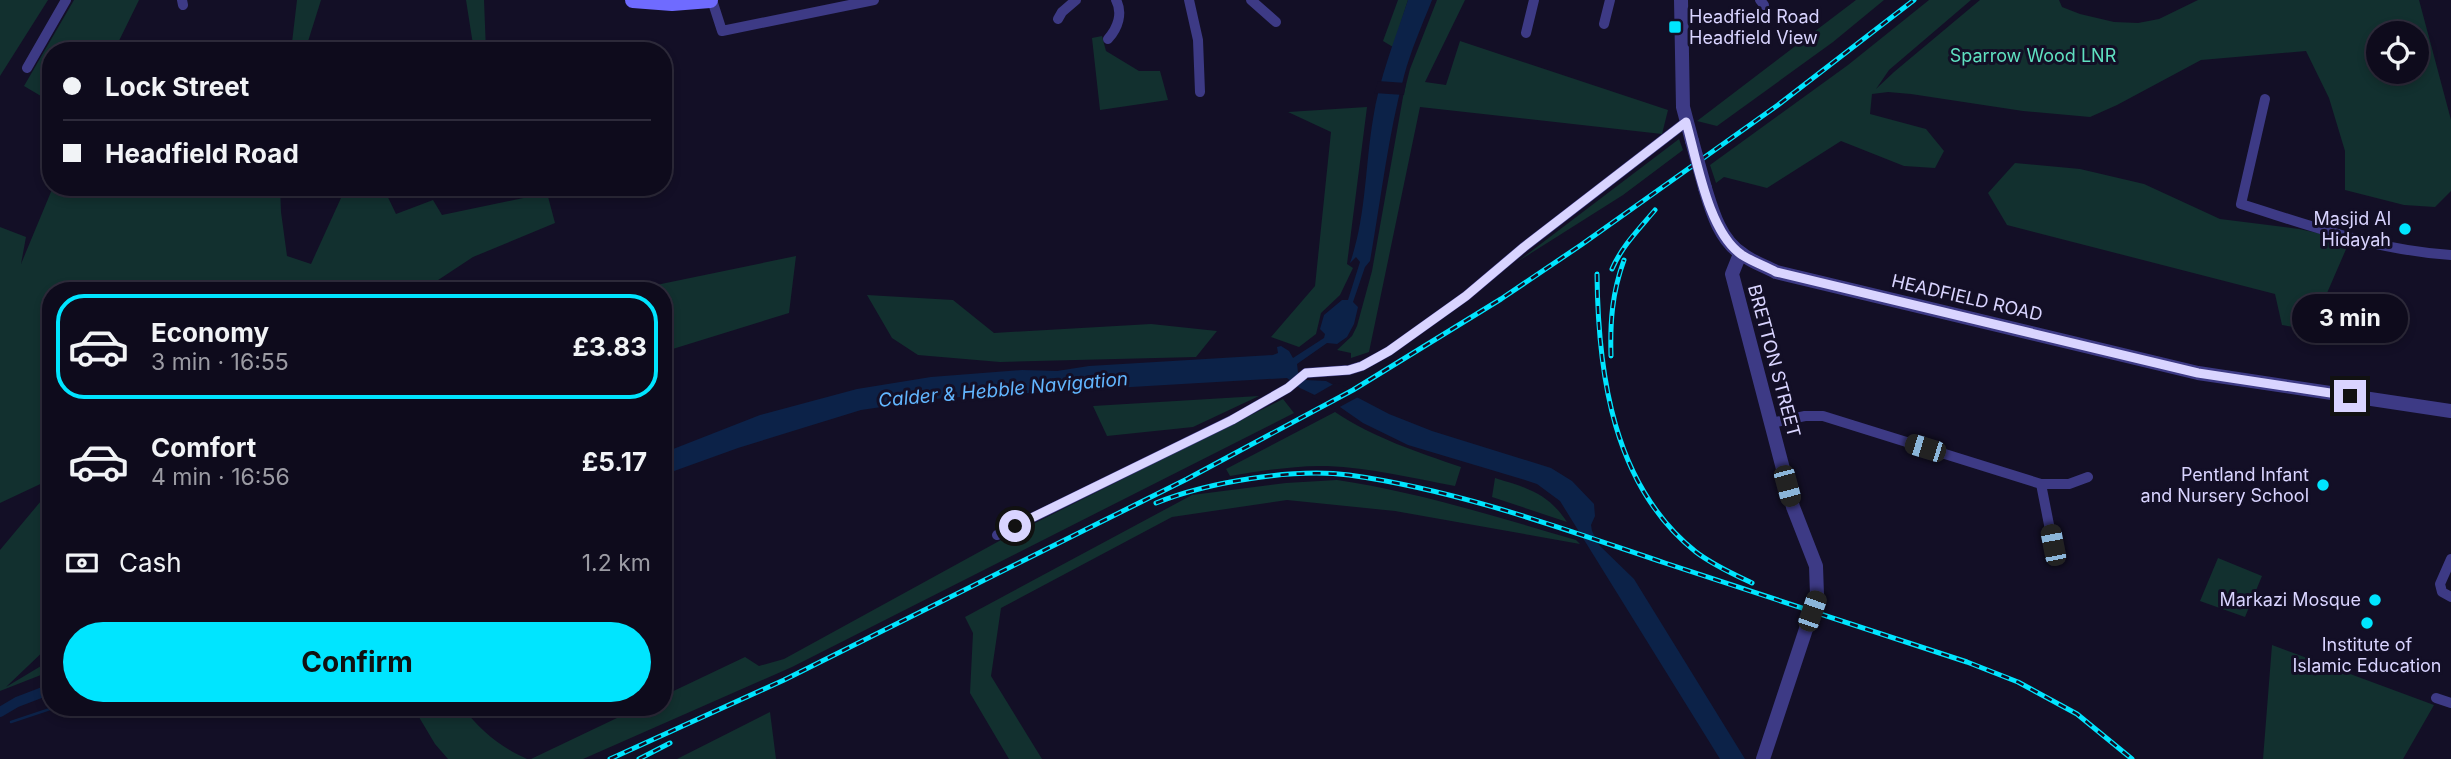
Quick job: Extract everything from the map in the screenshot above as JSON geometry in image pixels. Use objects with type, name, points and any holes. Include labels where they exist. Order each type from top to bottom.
[{"type":"main road","points":[[633,0],[673,3],[711,0]]},
{"type":"street","points":[[27,68],[66,0]]},
{"type":"street","points":[[711,0],[722,30],[874,0]]},
{"type":"street","points":[[1058,19],[1076,0]]},
{"type":"street","points":[[1108,39],[1119,21],[1119,6],[1116,0]]},
{"type":"street","points":[[1189,0],[1198,40],[1200,92]]},
{"type":"street","points":[[1251,0],[1276,22]]},
{"type":"street","points":[[1526,33],[1534,0]]},
{"type":"street","points":[[1604,23],[1611,0]]},
{"type":"street","name":"HEADFIELD ROAD","points":[[1681,0],[1683,107],[1686,122],[1715,219],[1740,254],[1776,272],[2198,373],[2451,411]]},
{"type":"street","points":[[2265,99],[2241,204],[2372,245],[2451,255]]},
{"type":"street","points":[[997,535],[1232,420],[1288,388],[1306,373],[1349,370],[1389,351],[1458,303],[1524,247],[1686,122]]},
{"type":"street","name":"BRETTON STREET","points":[[1740,254],[1732,274],[1793,507],[1816,566],[1817,595],[1762,759]]},
{"type":"street","points":[[1771,423],[1805,416],[1823,416],[2041,484],[2069,484],[2088,477]]},
{"type":"street","points":[[2041,484],[2053,545]]},
{"type":"street","points":[[2451,558],[2440,584],[2442,592],[2451,597]]},
{"type":"street","points":[[2436,698],[2451,703]]},
{"type":"green space","points":[[0,0],[48,0],[0,76]]},
{"type":"green space","points":[[74,0],[139,0],[118,42],[50,42]]},
{"type":"green space","points":[[297,0],[321,0],[308,42],[292,42]]},
{"type":"green space","points":[[466,0],[484,0],[486,42],[473,42]]},
{"type":"green space","points":[[1398,0],[1408,0],[1393,47],[1383,41]]},
{"type":"green space","points":[[1437,0],[1465,0],[1425,82],[1446,85],[1460,41],[1668,110],[1662,134],[1420,107],[1369,352],[1351,358],[1351,353],[1337,350],[1352,336],[1357,326],[1372,271],[1403,97],[1410,69]]},
{"type":"green space","points":[[1856,0],[1884,0],[1833,42],[1717,126],[1697,121]]},
{"type":"green space","name":"Sparrow Wood LNR","points":[[1929,0],[1971,0],[1889,70],[1876,89],[1980,0],[2059,0],[2062,7],[2080,14],[2114,22],[2138,23],[2159,19],[2198,0],[2419,0],[2425,21],[2366,21],[2366,84],[2429,84],[2429,38],[2451,120],[2451,191],[2435,207],[2404,205],[2345,190],[2345,151],[2329,98],[2306,51],[2201,60],[2090,117],[2023,111],[1911,94],[1872,94],[1870,114],[1926,129],[1944,151],[1935,168],[1904,166],[1841,141],[1767,188],[1724,177],[1716,183],[1710,165],[1848,65]]},
{"type":"green space","points":[[1102,36],[1106,51],[1139,71],[1160,71],[1168,100],[1100,110],[1092,38]]},
{"type":"green space","points":[[42,55],[42,97],[24,86]]},
{"type":"green space","points":[[1367,107],[1347,264],[1353,268],[1340,295],[1321,313],[1316,334],[1299,347],[1271,337],[1315,286],[1331,132],[1288,112]]},
{"type":"green space","points":[[1679,139],[1683,150],[1623,195],[1517,262]]},
{"type":"green space","points":[[2015,163],[2080,169],[2144,184],[2220,219],[2299,229],[2350,240],[2311,330],[2282,325],[2275,294],[2007,225],[1988,193]]},
{"type":"green space","points":[[49,196],[280,196],[287,256],[311,264],[342,196],[387,196],[396,214],[433,200],[442,215],[533,196],[548,196],[555,223],[473,257],[435,282],[42,282],[42,483],[0,503],[0,227],[26,237],[21,264]]},
{"type":"green space","points":[[796,256],[789,313],[672,349],[671,282]]},
{"type":"green space","points":[[867,295],[953,300],[994,333],[1151,324],[1217,331],[1196,357],[1000,362],[918,355],[892,338]]},
{"type":"green space","points":[[1259,396],[1193,427],[1107,436],[1093,406]]},
{"type":"green space","points":[[1283,399],[1294,413],[792,667],[583,759],[531,759],[621,716],[672,716],[672,692],[745,657],[759,666],[784,659],[1001,540]]},
{"type":"green space","points":[[1335,412],[1380,437],[1461,467],[1455,486],[1343,467],[1303,466],[1230,476],[1226,469]]},
{"type":"green space","points":[[1495,478],[1536,492],[1552,504],[1567,522],[1492,497]]},
{"type":"green space","points":[[1337,480],[1457,506],[1576,540],[1580,544],[1395,511],[1287,500],[1172,517],[1001,608],[991,676],[1042,759],[1009,759],[970,693],[973,633],[965,617],[1192,495],[1286,483]]},
{"type":"green space","points":[[42,500],[42,653],[6,687],[42,665],[42,675],[0,691],[0,550]]},
{"type":"green space","points":[[2218,558],[2262,576],[2245,617],[2200,601]]},
{"type":"green space","points":[[2272,645],[2434,705],[2403,759],[2263,759]]},
{"type":"green space","points":[[770,712],[776,759],[677,759]]},
{"type":"green space","points":[[418,716],[469,716],[491,737],[527,759],[448,759],[435,744]]},
{"type":"water","points":[[1408,0],[1432,0],[1410,57],[1398,99],[1370,261],[1365,267],[1353,302],[1358,307],[1354,324],[1347,337],[1337,344],[1327,343],[1297,364],[1298,372],[1305,380],[1326,381],[1389,414],[1432,431],[1551,468],[1572,481],[1594,504],[1595,516],[1591,525],[1599,545],[1634,579],[1745,759],[1720,759],[1560,501],[1537,484],[1408,445],[1363,423],[1287,378],[943,398],[861,410],[672,472],[672,449],[760,415],[857,389],[931,377],[1022,370],[1057,371],[1089,366],[1273,355],[1278,353],[1277,347],[1281,346],[1289,351],[1293,358],[1324,338],[1325,334],[1320,329],[1324,315],[1342,300],[1348,300],[1360,262],[1356,257],[1350,263],[1362,210],[1376,104]]},
{"type":"pier","points":[[1378,81],[1406,83],[1404,95],[1374,93]]},
{"type":"pier","points":[[1337,382],[1360,396],[1336,409],[1311,397]]},
{"type":"waterway","name":"Calder & Hebble Navigation","points":[[0,712],[42,692]]},
{"type":"waterway","points":[[11,722],[42,712]]},
{"type":"railway","points":[[610,759],[784,680],[1187,479],[1353,390],[1501,299],[1581,245],[1778,105],[1914,0]]},
{"type":"railway","points":[[1612,269],[1626,245],[1655,210]]},
{"type":"railway","points":[[1611,356],[1613,308],[1624,260]]},
{"type":"railway","points":[[1597,274],[1601,350],[1607,389],[1628,461],[1646,495],[1668,525],[1703,557],[1752,583]]},
{"type":"railway","points":[[1156,503],[1225,483],[1303,473],[1349,475],[1469,500],[1967,662],[2018,682],[2077,714],[2132,759]]},
{"type":"railway","points":[[639,759],[670,743]]},
{"type":"place","name":"Headfield Road Headfield View","points":[[1675,27]]},
{"type":"place","name":"Masjid Al Hidayah","points":[[2405,229]]},
{"type":"place","name":"Pentland Infant and Nursery School","points":[[2323,485]]},
{"type":"place","name":"Markazi Mosque","points":[[2375,600]]},
{"type":"place","name":"Institute of Islamic Education","points":[[2367,623]]},
{"type":"route","points":[[1015,526],[1232,420],[1288,388],[1306,373],[1349,370],[1389,351],[1466,296],[1524,247],[1686,122],[1715,219],[1725,236],[1740,254],[1776,272],[2198,373],[2350,396]]}]
